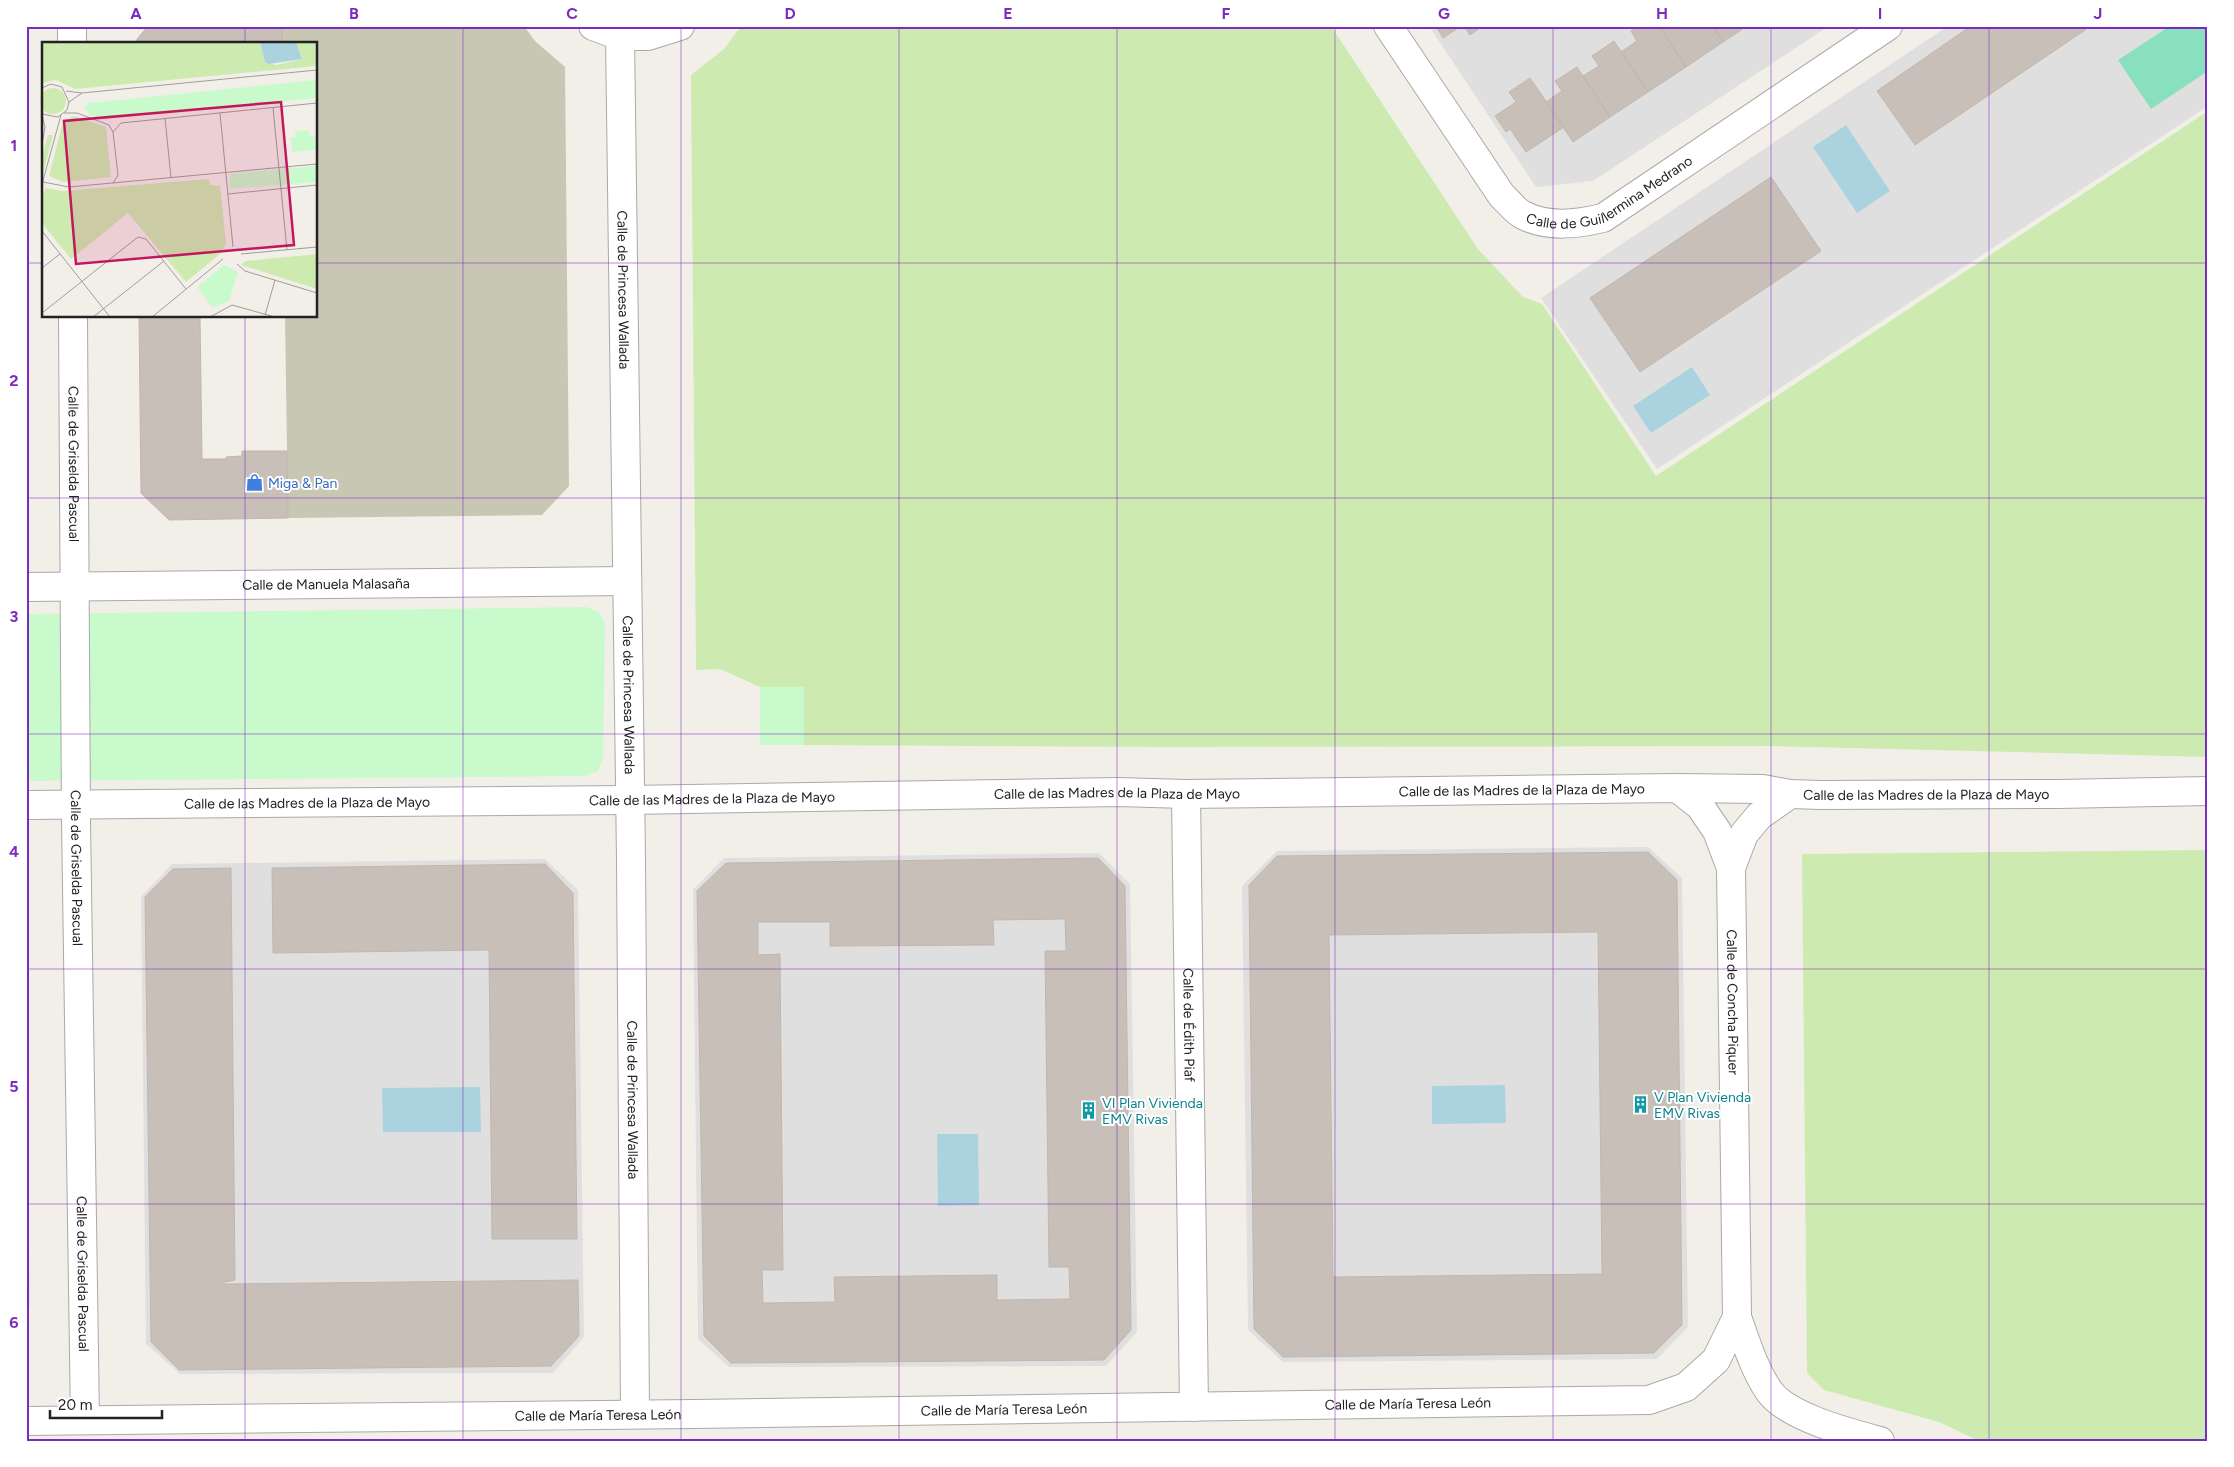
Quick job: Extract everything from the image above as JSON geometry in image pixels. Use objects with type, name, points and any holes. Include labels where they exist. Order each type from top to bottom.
[{"type":"street","points":[[72,26],[72,42]]},
{"type":"street","points":[[593,26],[620,36],[648,36],[680,26]]},
{"type":"street","name":"Calle de Guillermina Medrano","points":[[1388,26],[1502,196],[1522,214],[1548,222],[1575,225],[1603,218],[1888,26]]},
{"type":"street","name":"Calle de Princesa Wallada","points":[[620,36],[630,800],[635,1414]]},
{"type":"street","name":"Calle de Griselda Pascual","points":[[74,318],[76,805],[85,1420]]},
{"type":"street","name":"Calle de Manuela Malasaña","points":[[26,587],[627,581]]},
{"type":"street","name":"Calle de las Madres de la Plaza de Mayo","points":[[26,805],[630,800],[1118,792],[1186,794],[1677,788],[1763,789],[1790,794],[2050,794],[2208,791]]},
{"type":"street","name":"Calle de Concha Piquer","points":[[1677,788],[1700,806],[1717,831],[1731,868],[1737,1317]]},
{"type":"street","name":"Calle de Édith Piaf","points":[[1186,794],[1194,1407]]},
{"type":"street","name":"Calle de Concha Piquer","points":[[1731,868],[1744,834],[1759,816],[1790,794]]},
{"type":"street","points":[[1737,1317],[1751,1357],[1770,1392],[1792,1410],[1842,1432],[1880,1441]]},
{"type":"street","name":"Calle de María Teresa León","points":[[26,1421],[1650,1400],[1686,1387],[1716,1360],[1737,1317]]},
{"type":"shaded area","points":[[282,26],[524,26],[535,41],[565,67],[569,486],[542,515],[288,518],[285,318],[318,318],[318,42],[282,42]]},
{"type":"shaded area","points":[[1429,26],[1829,26],[1593,181],[1536,187]]},
{"type":"shaded area","points":[[1948,26],[2208,26],[2208,106],[1657,469],[1541,298]]},
{"type":"shaded area","points":[[1648,847],[1682,878],[1688,1327],[1657,1359],[1283,1362],[1248,1330],[1242,886],[1277,851]]},
{"type":"shaded area","points":[[1099,853],[1130,884],[1137,1332],[1106,1366],[729,1367],[698,1339],[693,890],[724,858]]},
{"type":"shaded area","points":[[545,859],[578,890],[584,1337],[553,1373],[180,1374],[146,1344],[141,897],[172,864]]},
{"type":"shaded area","points":[[26,992],[30,1306],[26,1306]]},
{"type":"green space","points":[[741,26],[1331,26],[1478,249],[1523,297],[1542,304],[1656,476],[2208,111],[2208,757],[1772,746],[1172,747],[804,745],[803,687],[760,687],[720,669],[696,670],[691,75],[724,49]]},
{"type":"green space","points":[[2170,26],[2208,26],[2208,71],[2151,109],[2118,60]]},
{"type":"green space","points":[[586,607],[599,612],[605,624],[603,758],[598,771],[585,776],[26,781],[26,614]]},
{"type":"green space","points":[[760,687],[804,687],[804,745],[760,745]]},
{"type":"green space","points":[[2208,850],[2208,1441],[1979,1441],[1939,1422],[1824,1390],[1807,1373],[1802,854]]},
{"type":"water","points":[[1846,125],[1890,191],[1857,213],[1813,147]]},
{"type":"water","points":[[1692,367],[1710,395],[1651,433],[1633,406]]},
{"type":"water","points":[[1505,1085],[1506,1123],[1432,1124],[1432,1086]]},
{"type":"water","points":[[480,1087],[481,1132],[383,1132],[382,1088]]},
{"type":"water","points":[[937,1134],[978,1134],[979,1205],[938,1206]]},
{"type":"building","points":[[148,26],[282,26],[282,42],[137,42],[137,39]]},
{"type":"building","points":[[1436,26],[1461,26],[1443,38]]},
{"type":"building","points":[[1464,26],[1483,26],[1470,35]]},
{"type":"building","points":[[1638,26],[1659,26],[1686,67],[1648,92],[1621,52],[1637,41],[1631,31]]},
{"type":"building","points":[[1659,26],[1713,26],[1723,42],[1686,67]]},
{"type":"building","points":[[1713,26],[1747,26],[1723,42]]},
{"type":"building","points":[[1971,26],[2091,26],[1915,145],[1877,91]]},
{"type":"building","points":[[1614,41],[1648,92],[1610,117],[1583,76],[1599,66],[1592,56]]},
{"type":"building","points":[[1577,67],[1610,117],[1573,142],[1546,102],[1562,91],[1555,81]]},
{"type":"building","points":[[1530,78],[1564,127],[1526,152],[1510,129],[1506,132],[1495,116],[1516,102],[1509,92]]},
{"type":"building","points":[[1771,177],[1821,251],[1640,372],[1590,298]]},
{"type":"building","points":[[139,318],[200,318],[202,459],[226,459],[226,457],[242,456],[242,451],[287,451],[288,518],[169,520],[141,493]]},
{"type":"building","name":"V Plan Vivienda EMV Rivas","points":[[1648,852],[1677,880],[1682,1325],[1654,1353],[1283,1357],[1254,1329],[1249,885],[1277,856]],"holes":[[[1598,932],[1602,1274],[1333,1277],[1329,935]]]},
{"type":"building","name":"VI Plan Vivienda EMV Rivas","points":[[1098,858],[1125,886],[1131,1330],[1104,1360],[731,1363],[704,1336],[697,891],[726,863]],"holes":[[[1065,919],[1066,951],[1045,951],[1049,1267],[1069,1267],[1070,1299],[997,1300],[997,1275],[834,1277],[835,1302],[763,1303],[762,1270],[783,1270],[780,954],[758,955],[758,922],[830,922],[830,946],[994,945],[993,920]]]},
{"type":"building","points":[[545,864],[573,893],[577,1239],[492,1239],[489,950],[273,953],[272,868]]},
{"type":"building","points":[[231,868],[235,1280],[224,1282],[224,1284],[578,1280],[579,1336],[551,1366],[179,1370],[151,1342],[145,897],[173,869]]},
{"type":"place","name":"Miga & Pan","points":[[254,483]]},
{"type":"place","name":"V Plan Vivienda EMV Rivas","points":[[1640,1105]]},
{"type":"place","name":"VI Plan Vivienda EMV Rivas","points":[[1088,1111]]}]
